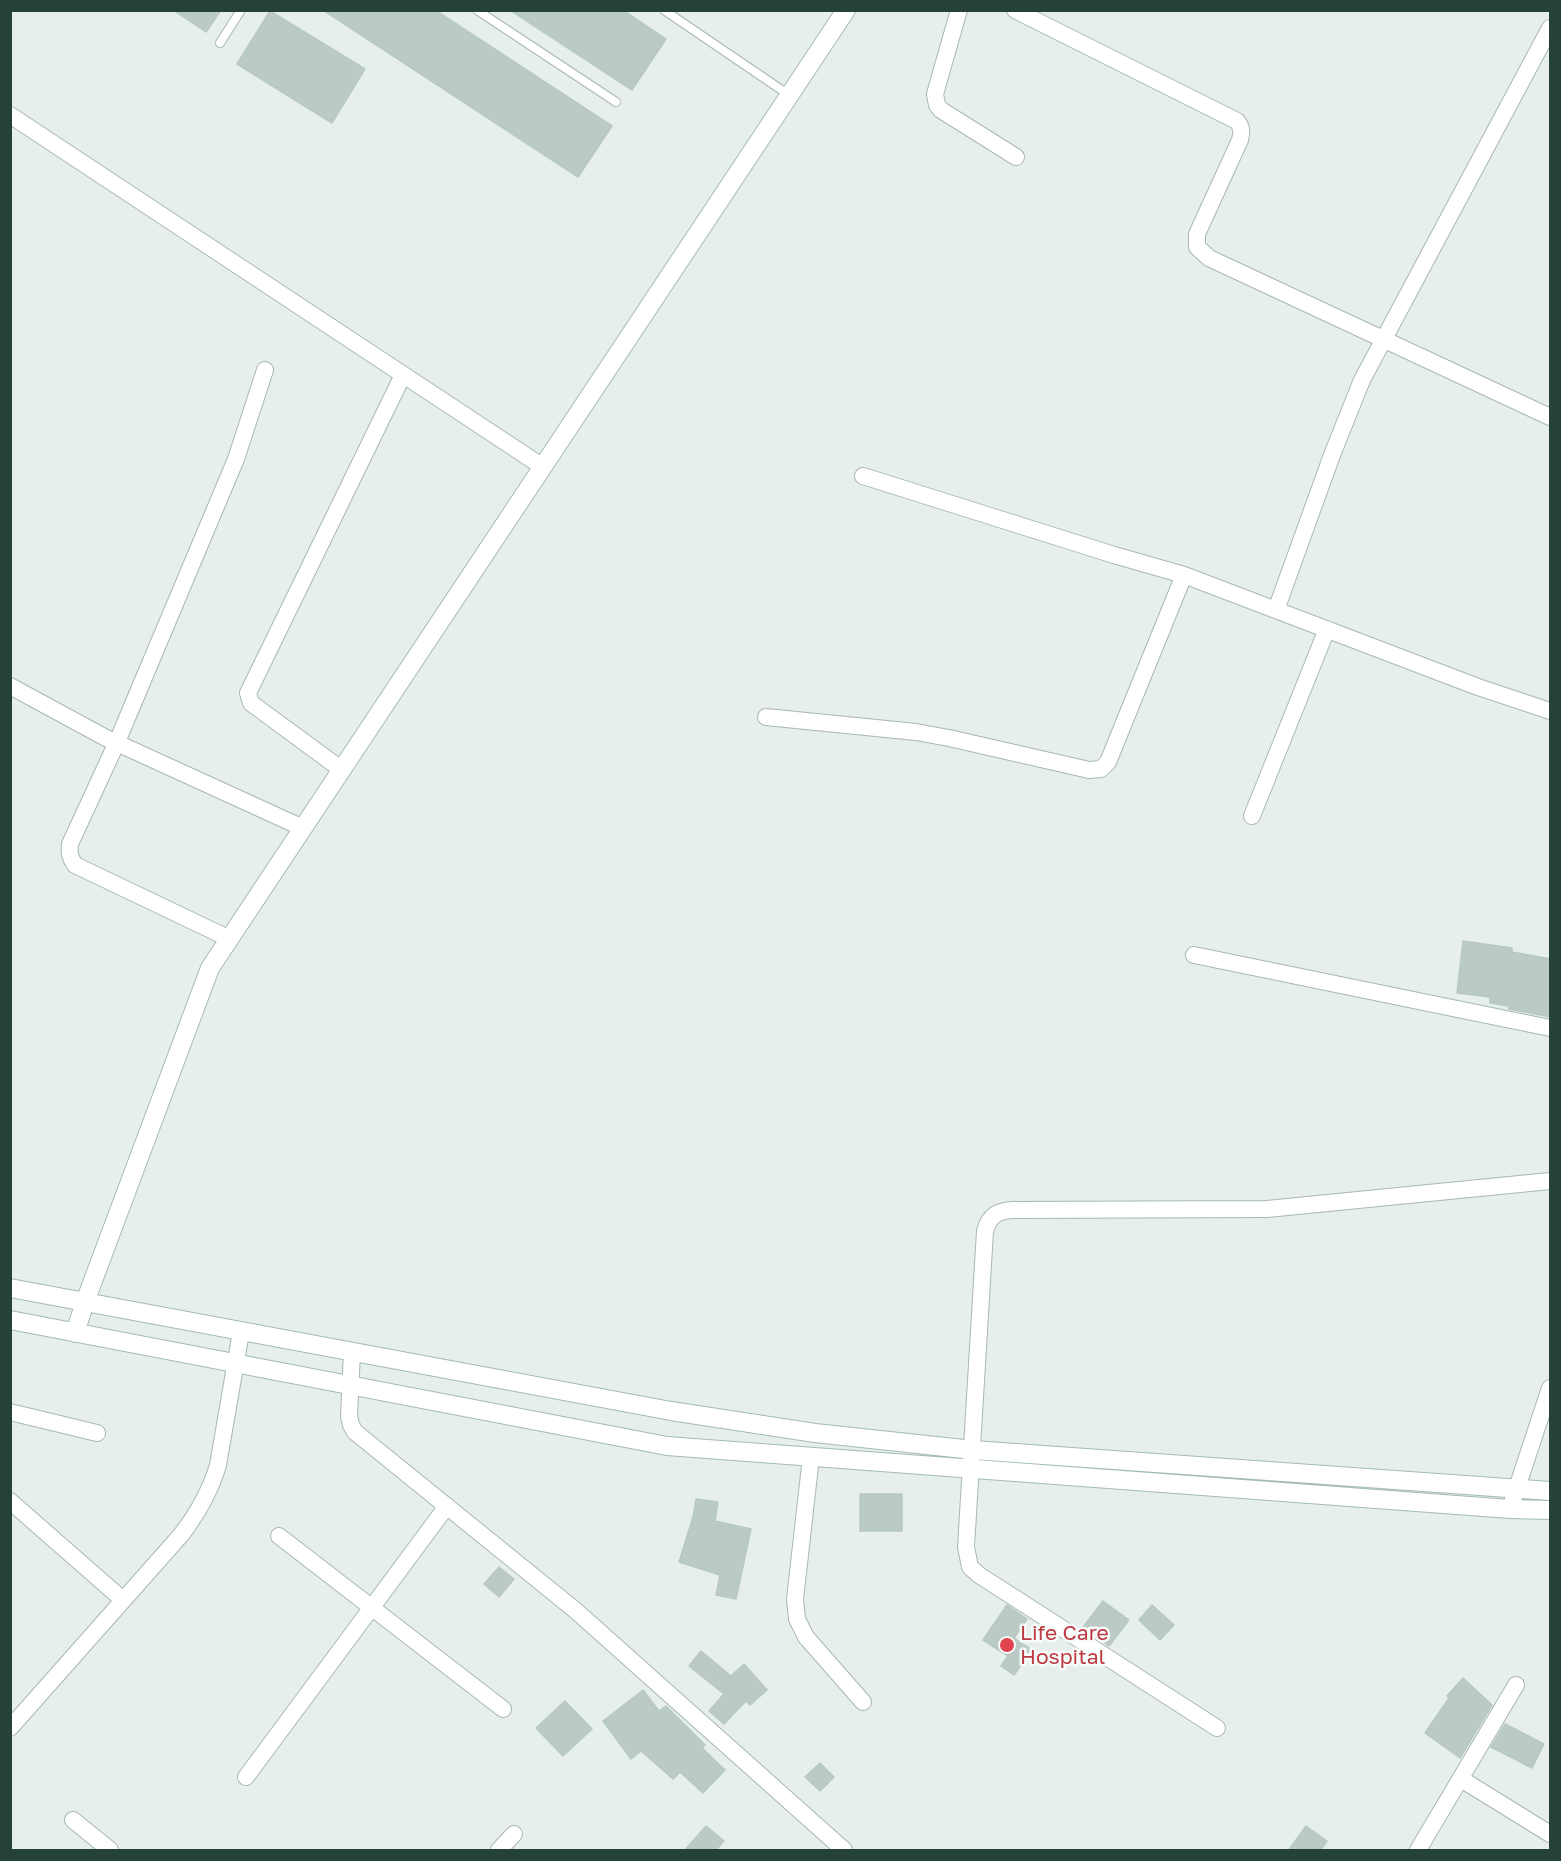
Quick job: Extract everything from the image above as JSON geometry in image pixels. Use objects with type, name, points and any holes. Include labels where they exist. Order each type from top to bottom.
[{"type":"street","points":[[75,1333],[210,968],[846,10]]},
{"type":"street","points":[[959,10],[935,94],[937,105],[941,110],[1016,157]]},
{"type":"street","points":[[1015,10],[1237,121],[1241,126],[1240,140],[1197,234],[1197,247],[1209,258],[1551,417]]},
{"type":"street","points":[[1276,610],[1362,380],[1551,28]]},
{"type":"street","points":[[10,115],[543,468]]},
{"type":"street","points":[[230,939],[75,865],[70,859],[70,844],[117,742],[236,459],[265,370]]},
{"type":"street","points":[[342,770],[251,703],[248,693],[404,375]]},
{"type":"street","points":[[863,476],[1114,555],[1184,574],[1478,687],[1551,711]]},
{"type":"street","points":[[766,717],[927,734],[1089,770],[1101,769],[1108,762],[1184,574]]},
{"type":"street","points":[[1251,816],[1327,629]]},
{"type":"street","points":[[10,686],[117,742],[303,828]]},
{"type":"street","points":[[1194,955],[1551,1028]]},
{"type":"street","points":[[1217,1728],[970,1567],[966,1547],[987,1222],[993,1215],[1002,1211],[1267,1209],[1551,1181]]},
{"type":"street","points":[[10,1288],[671,1411],[815,1433],[973,1450],[1551,1491]]},
{"type":"street","points":[[10,1320],[667,1446],[1510,1509],[1551,1510]]},
{"type":"street","points":[[10,1728],[197,1514],[206,1498],[218,1466],[241,1332]]},
{"type":"street","points":[[352,1352],[349,1416],[355,1432],[575,1610],[844,1851]]},
{"type":"street","points":[[1510,1509],[1551,1388]]},
{"type":"street","points":[[10,1412],[97,1433]]},
{"type":"street","points":[[811,1457],[795,1599],[797,1619],[806,1637],[863,1702]]},
{"type":"street","points":[[11,1502],[123,1600]]},
{"type":"street","points":[[246,1777],[447,1506]]},
{"type":"street","points":[[279,1536],[503,1709]]},
{"type":"street","points":[[1418,1851],[1516,1685]]},
{"type":"street","points":[[1461,1779],[1551,1834]]},
{"type":"street","points":[[73,1820],[110,1851]]},
{"type":"street","points":[[499,1851],[514,1834]]},
{"type":"lane","points":[[220,43],[241,10]]},
{"type":"lane","points":[[477,10],[616,102]]},
{"type":"lane","points":[[664,10],[790,95]]},
{"type":"building","points":[[173,10],[221,10],[206,32]]},
{"type":"building","points":[[323,10],[435,10],[612,126],[578,177]]},
{"type":"building","points":[[510,10],[623,10],[666,39],[632,90]]},
{"type":"building","points":[[270,11],[365,69],[332,123],[237,64]]},
{"type":"building","points":[[1463,941],[1512,948],[1512,952],[1551,959],[1551,1017],[1490,1003],[1490,997],[1457,993]]},
{"type":"building","points":[[860,1494],[902,1494],[902,1531],[860,1531]]},
{"type":"building","points":[[696,1499],[718,1502],[715,1521],[751,1529],[736,1599],[716,1595],[720,1575],[679,1562]]},
{"type":"building","points":[[499,1567],[514,1579],[499,1597],[484,1584]]},
{"type":"building","points":[[1103,1601],[1129,1620],[1109,1646],[1083,1627]]},
{"type":"building","points":[[1007,1605],[1027,1619],[1014,1638],[1032,1650],[1014,1675],[1001,1666],[1008,1656],[983,1640]]},
{"type":"building","points":[[1152,1605],[1174,1625],[1160,1640],[1139,1620]]},
{"type":"building","points":[[701,1651],[731,1676],[744,1664],[767,1690],[750,1705],[746,1701],[724,1724],[709,1711],[724,1694],[689,1666]]},
{"type":"building","points":[[1463,1678],[1492,1705],[1460,1758],[1425,1733],[1449,1698],[1447,1696]]},
{"type":"building","points":[[643,1690],[659,1711],[666,1706],[705,1745],[702,1748],[725,1770],[703,1793],[680,1772],[673,1779],[641,1751],[631,1759],[603,1721]]},
{"type":"building","points":[[565,1701],[592,1729],[563,1756],[536,1728]]},
{"type":"building","points":[[1505,1724],[1544,1744],[1532,1768],[1491,1747]]},
{"type":"building","points":[[820,1763],[834,1777],[820,1791],[805,1777]]},
{"type":"building","points":[[706,1826],[724,1841],[715,1851],[684,1851]]},
{"type":"building","points":[[1306,1826],[1327,1841],[1320,1851],[1288,1851]]},
{"type":"place","name":"Life Care Hospital","points":[[1007,1645]]}]
